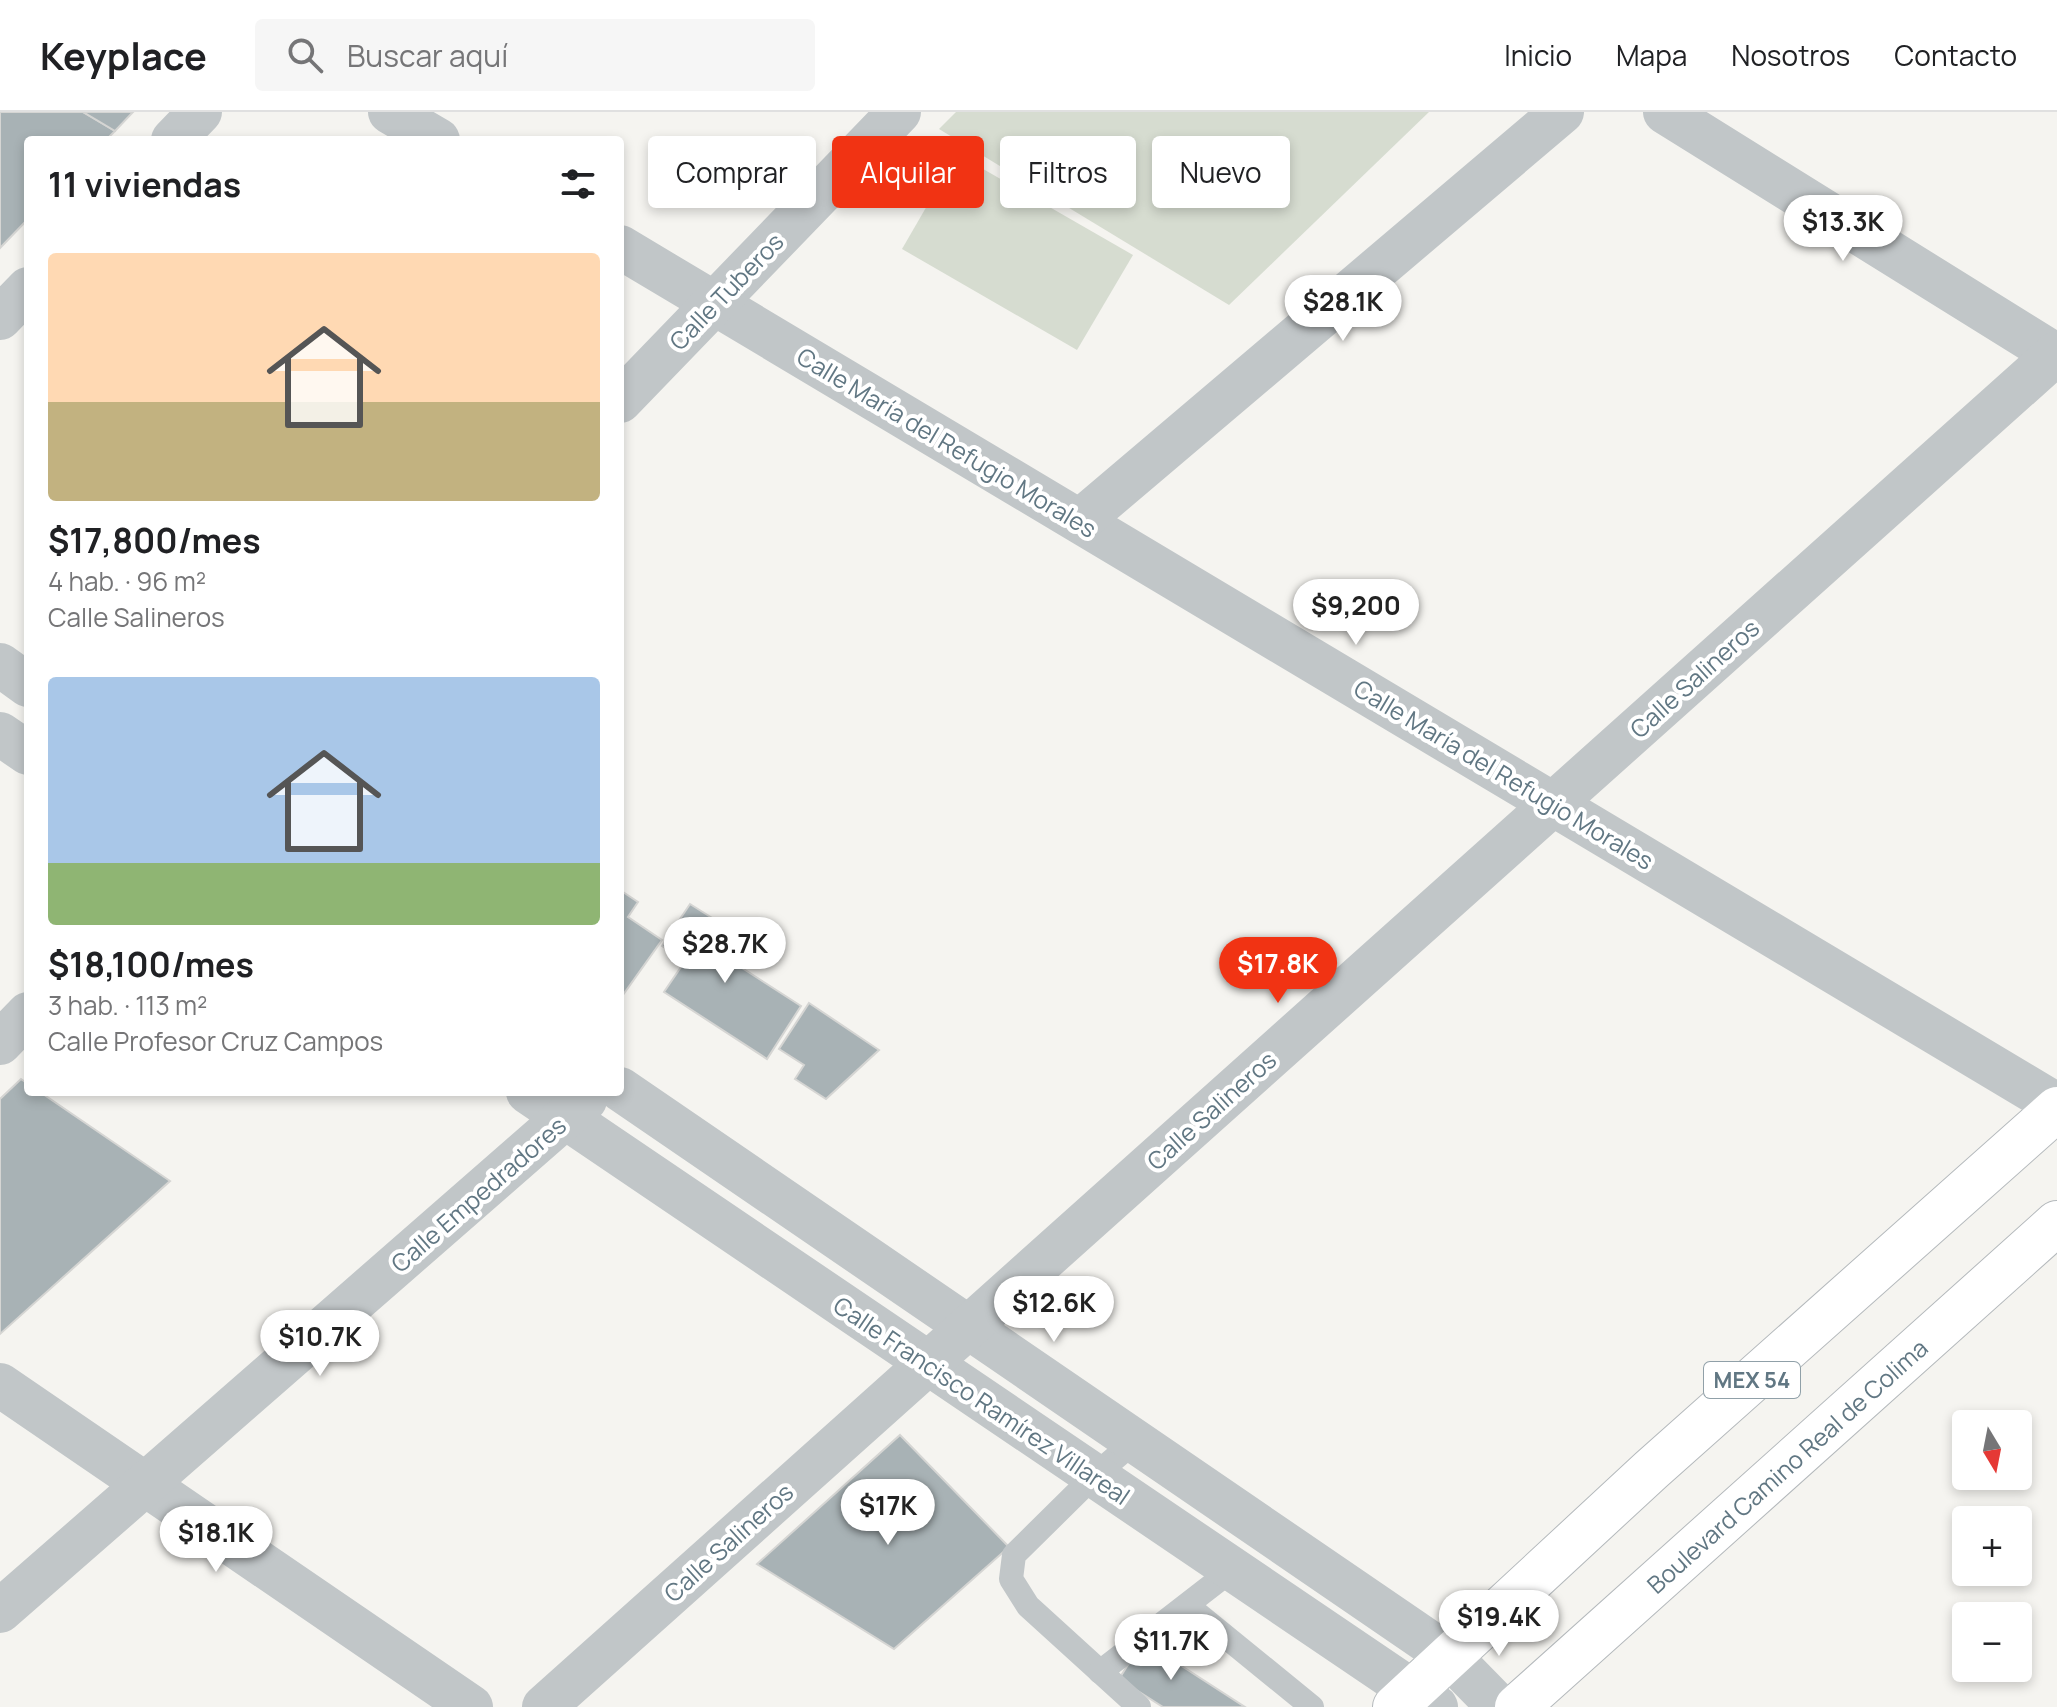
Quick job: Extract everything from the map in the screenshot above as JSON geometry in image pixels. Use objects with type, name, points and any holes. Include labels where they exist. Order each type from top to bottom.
[{"type":"main road","name":"MEX 54","points":[[1414,1702],[1449,1656],[1651,1470],[2057,1107]]},
{"type":"main road","name":"Boulevard Camino Real de Colima","points":[[1517,1707],[2057,1223]]},
{"type":"street","points":[[177,136],[200,112]]},
{"type":"street","points":[[390,112],[431,136]]},
{"type":"street","name":"Calle Tuberos","points":[[624,397],[899,112]]},
{"type":"street","points":[[1080,521],[1562,112]]},
{"type":"street","points":[[1665,112],[2056,355]]},
{"type":"street","name":"Calle María del Refugio Morales","points":[[624,249],[2057,1107]]},
{"type":"street","points":[[0,318],[24,293]]},
{"type":"street","name":"Calle Salineros","points":[[544,1707],[2056,355]]},
{"type":"street","points":[[0,665],[24,682]]},
{"type":"street","points":[[0,734],[24,750]]},
{"type":"street","points":[[0,1043],[24,1018]]},
{"type":"street","points":[[624,1092],[1449,1656],[1499,1707]]},
{"type":"street","name":"Calle Francisco Ramírez Villareal","points":[[544,1096],[580,1105],[928,1364],[1233,1569],[1414,1702]]},
{"type":"street","name":"Calle Empedradores","points":[[0,1611],[580,1105]]},
{"type":"street","points":[[0,1385],[471,1707]]},
{"type":"lane","points":[[1135,1441],[1094,1476],[1014,1555],[1011,1579],[1028,1606],[1139,1707]]},
{"type":"lane","points":[[1100,1672],[1233,1569]]},
{"type":"lane","points":[[1188,1606],[1312,1707]]},
{"type":"shaded area","points":[[956,112],[1429,112],[1229,305],[1069,208],[1136,208],[1136,136],[1000,136],[1000,166],[984,156],[984,136],[951,136],[939,129]]},
{"type":"shaded area","points":[[984,169],[1000,179],[1000,208],[1051,208],[1133,255],[1077,350],[902,249],[926,208],[984,208]]},
{"type":"building","points":[[0,112],[83,112],[115,131],[110,136],[24,136],[24,223],[0,248]]},
{"type":"building","points":[[83,112],[133,112],[115,131]]},
{"type":"building","points":[[624,893],[638,902],[628,917],[662,940],[624,993]]},
{"type":"building","points":[[690,904],[736,933],[722,955],[801,1006],[767,1059],[664,992],[685,961],[662,946]]},
{"type":"building","points":[[809,1003],[879,1050],[826,1099],[795,1079],[804,1065],[779,1049]]},
{"type":"building","points":[[21,1079],[24,1081],[24,1096],[46,1096],[170,1181],[0,1334],[0,1099]]},
{"type":"building","points":[[900,1435],[1009,1547],[894,1649],[757,1564]]},
{"type":"building","points":[[1143,1641],[1245,1707],[1163,1707],[1119,1679]]}]
